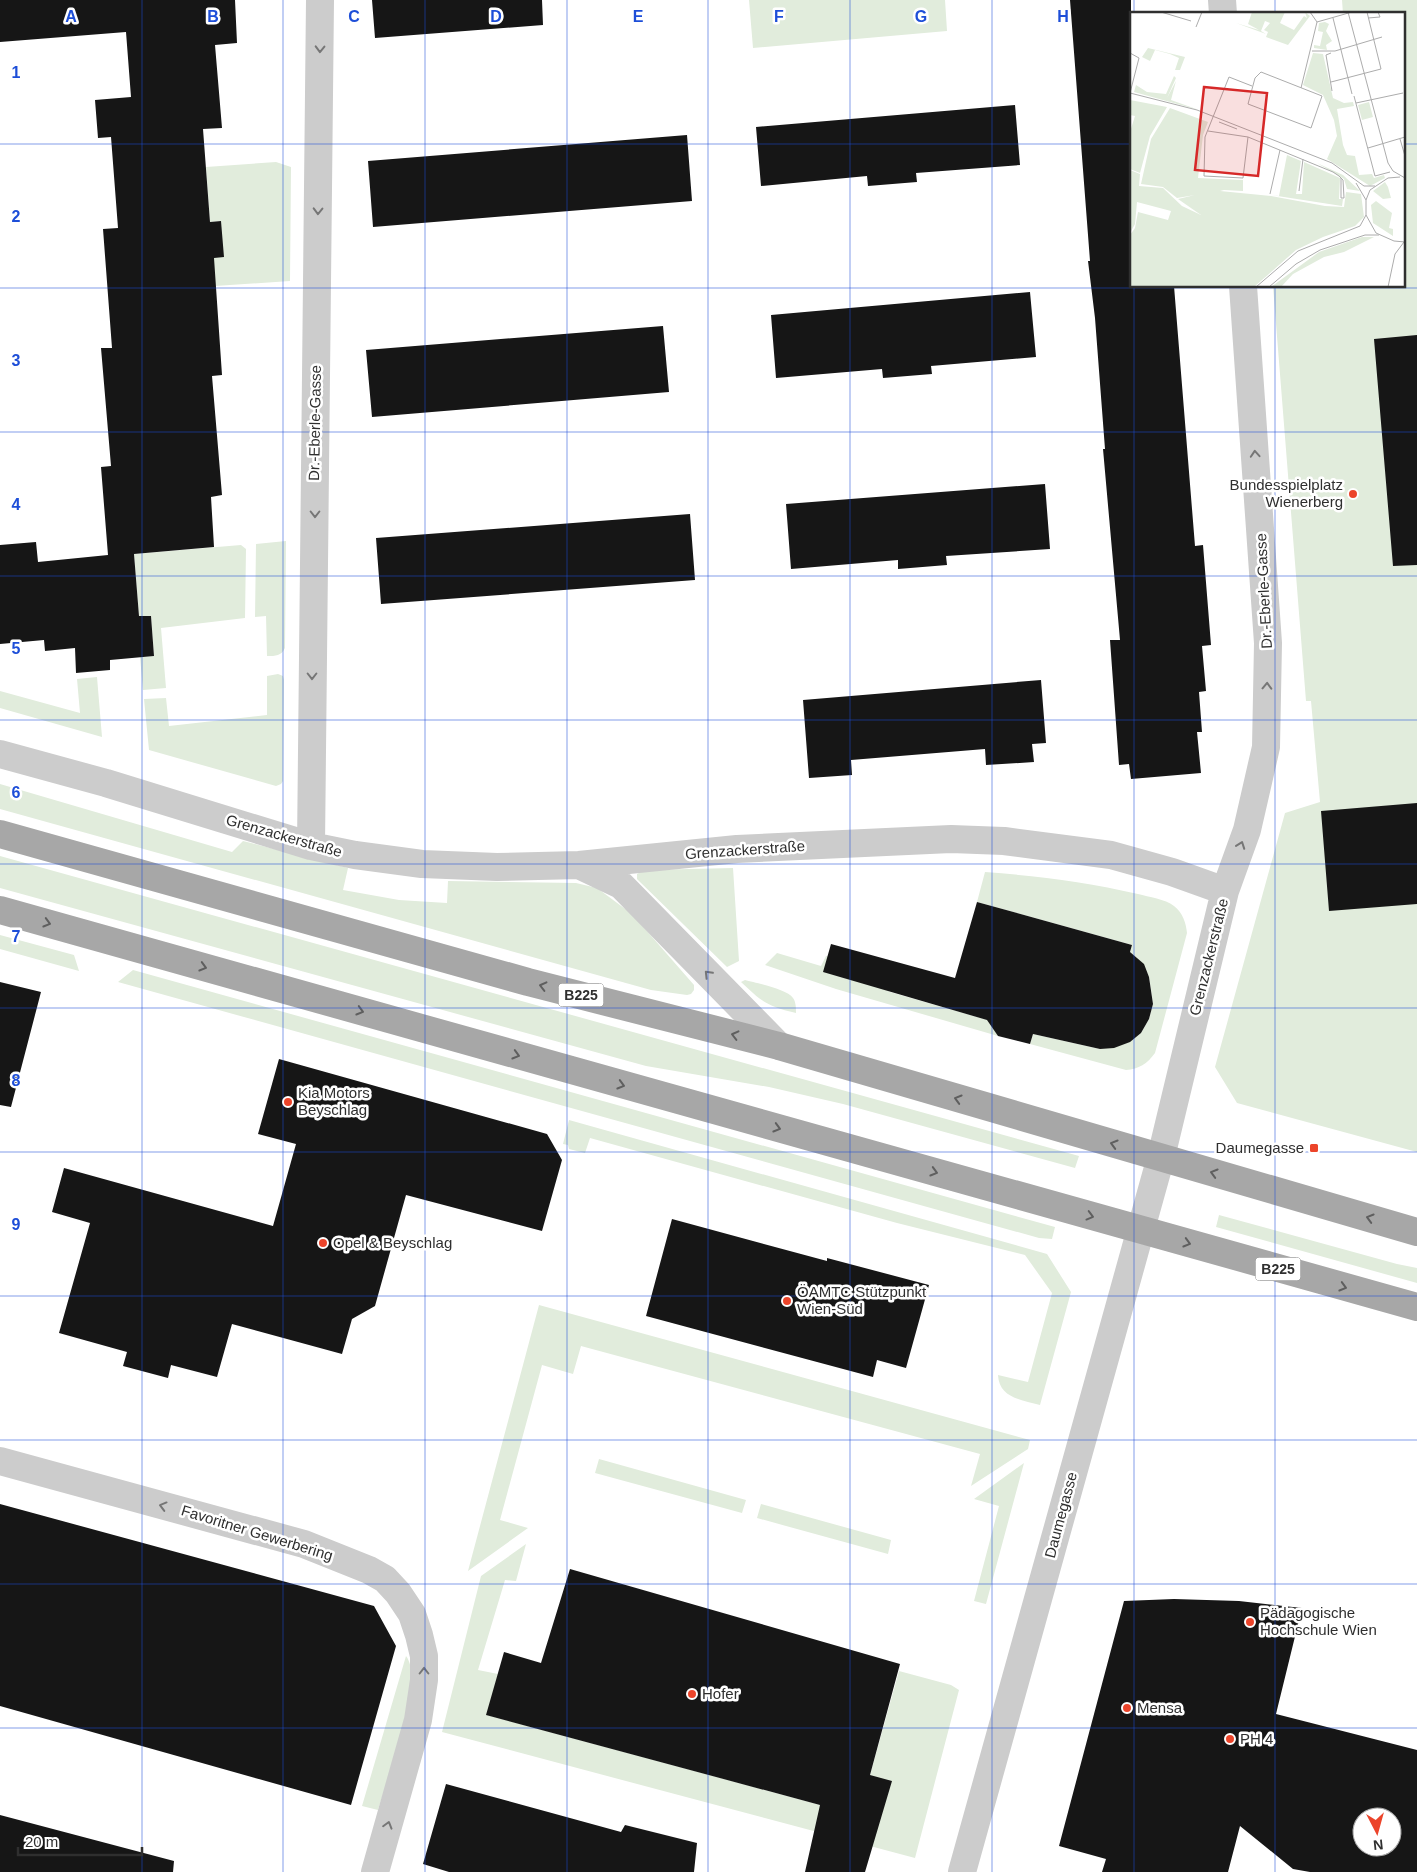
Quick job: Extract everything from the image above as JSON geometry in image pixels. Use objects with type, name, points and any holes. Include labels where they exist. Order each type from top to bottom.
[{"type":"main road","name":"B225","points":[[0,834],[528,982],[779,1046],[1417,1232]]},
{"type":"main road","name":"B225","points":[[0,910],[1417,1307]]},
{"type":"street","name":"Dr.-Eberle-Gasse","points":[[311,846],[320,0]]},
{"type":"street","name":"Dr.-Eberle-Gasse","points":[[1225,891],[1247,830],[1266,747],[1268,643],[1243,288]]},
{"type":"street","name":"Grenzackerstraße","points":[[0,754],[106,783],[311,846],[356,855],[422,864],[498,867],[579,865],[737,849],[951,840],[1004,841],[1111,855],[1172,872],[1225,891],[1161,1157]]},
{"type":"street","points":[[579,865],[621,885],[779,1046]]},
{"type":"street","name":"Daumegasse","points":[[962,1872],[1161,1157]]},
{"type":"street","name":"Favoritner Gewerbering","points":[[0,1461],[304,1544],[369,1570],[385,1579],[398,1593],[412,1614],[419,1635],[424,1656],[424,1680],[418,1720],[375,1872]]},
{"type":"green space","points":[[749,0],[945,0],[947,31],[753,48]]},
{"type":"green space","name":"Bundesspielplatz Wienerberg","points":[[1342,0],[1417,0],[1417,1152],[1237,1103],[1215,1067],[1285,813],[1320,802],[1311,701],[1306,701],[1273,288],[1404,288],[1404,12],[1343,12]]},
{"type":"green space","points":[[276,162],[291,167],[290,281],[215,286],[213,258],[221,221],[210,222],[206,167]]},
{"type":"green space","points":[[286,541],[285,648],[278,655],[267,656],[266,616],[255,617],[256,544]]},
{"type":"green space","points":[[241,545],[246,549],[245,618],[161,628],[166,688],[143,690],[140,657],[154,656],[151,616],[139,616],[134,554]]},
{"type":"green space","points":[[278,674],[283,676],[284,680],[283,781],[281,784],[276,786],[149,750],[144,699],[166,698],[169,726],[267,715],[267,676]]},
{"type":"green space","points":[[97,677],[102,737],[0,708],[0,691],[80,713],[77,679]]},
{"type":"green space","points":[[0,784],[232,852],[243,841],[348,868],[343,890],[399,900],[447,903],[448,881],[576,883],[597,888],[632,914],[694,985],[694,990],[691,994],[687,995],[651,990],[0,809]]},
{"type":"green space","points":[[0,856],[1079,1156],[1075,1168],[843,1104],[769,1087],[646,1066],[0,888]]},
{"type":"green space","points":[[733,868],[739,961],[727,967],[637,879],[637,874],[645,870]]},
{"type":"green space","points":[[985,872],[1024,875],[1100,886],[1162,900],[1174,906],[1180,912],[1185,922],[1187,933],[1155,1053],[1146,1063],[1126,1070],[1030,1044],[1033,1034],[1100,1049],[1141,1033],[1149,1019],[1153,1004],[1149,977],[1143,964],[1130,952],[1132,945],[977,902]]},
{"type":"green space","points":[[0,935],[74,955],[79,971],[0,949]]},
{"type":"green space","points":[[777,953],[821,966],[826,956],[861,963],[876,985],[890,992],[995,1022],[994,1029],[998,1036],[836,989],[765,965]]},
{"type":"green space","points":[[133,970],[1055,1227],[1052,1239],[1039,1238],[118,982]]},
{"type":"green space","points":[[745,980],[771,987],[790,995],[795,1001],[796,1013],[778,1008],[766,1002],[741,982]]},
{"type":"green space","points":[[569,1120],[1047,1254],[1071,1292],[1040,1405],[1013,1397],[1007,1393],[999,1383],[998,1375],[1028,1382],[1052,1293],[1025,1255],[897,1223],[590,1138],[585,1153],[569,1149],[568,1145],[563,1144]]},
{"type":"green space","points":[[1219,1215],[1417,1268],[1417,1283],[1216,1227]]},
{"type":"green space","points":[[539,1305],[1030,1440],[1028,1449],[971,1486],[980,1454],[581,1346],[573,1374],[542,1365],[500,1520],[528,1528],[468,1571]]},
{"type":"green space","points":[[599,1459],[746,1500],[742,1513],[595,1473]]},
{"type":"green space","points":[[1024,1463],[986,1604],[974,1601],[999,1506],[974,1499]]},
{"type":"green space","points":[[761,1504],[891,1540],[888,1554],[757,1518]]},
{"type":"green space","points":[[526,1544],[516,1581],[505,1580],[478,1670],[498,1674],[487,1715],[880,1821],[870,1775],[899,1671],[951,1685],[959,1690],[915,1858],[442,1732],[481,1576]]},
{"type":"green space","points":[[406,1656],[411,1669],[408,1708],[396,1755],[378,1810],[362,1806]]},
{"type":"building","points":[[0,0],[235,0],[237,43],[215,45],[222,128],[203,129],[210,222],[221,221],[224,257],[214,258],[222,375],[212,376],[222,495],[211,497],[214,547],[134,554],[139,616],[151,616],[154,656],[110,660],[110,670],[76,673],[75,648],[45,651],[44,640],[0,644],[0,545],[36,542],[38,562],[108,555],[101,467],[111,466],[101,348],[112,348],[103,229],[118,228],[111,137],[98,138],[95,100],[131,97],[126,32],[0,42]]},
{"type":"building","points":[[372,0],[542,0],[543,25],[375,38]]},
{"type":"building","points":[[1070,0],[1131,0],[1130,288],[1174,288],[1195,546],[1203,545],[1211,645],[1202,646],[1206,691],[1199,692],[1202,732],[1197,732],[1201,773],[1131,779],[1129,764],[1119,765],[1110,640],[1120,640],[1103,449],[1105,449],[1095,318],[1088,261],[1090,261]]},
{"type":"building","points":[[1015,105],[1020,165],[916,173],[917,182],[868,186],[867,176],[761,186],[756,127]]},
{"type":"building","points":[[687,135],[692,201],[373,227],[368,161]]},
{"type":"building","points":[[1030,292],[1036,357],[931,366],[932,374],[883,378],[882,369],[776,378],[771,315]]},
{"type":"building","points":[[663,326],[669,392],[372,417],[366,350]]},
{"type":"building","points":[[1417,335],[1417,565],[1393,566],[1374,339]]},
{"type":"building","points":[[1045,484],[1050,549],[946,556],[947,565],[898,569],[898,560],[791,569],[786,504]]},
{"type":"building","points":[[690,514],[695,580],[381,604],[376,538]]},
{"type":"building","points":[[1041,680],[1046,743],[1032,744],[1034,762],[986,765],[985,749],[851,760],[852,775],[809,778],[803,700]]},
{"type":"building","points":[[1417,803],[1417,904],[1329,911],[1321,811]]},
{"type":"building","points":[[977,902],[1132,945],[1130,952],[1144,964],[1149,977],[1153,1004],[1149,1019],[1141,1033],[1130,1042],[1114,1048],[1100,1049],[1033,1034],[1030,1044],[998,1036],[987,1020],[823,972],[831,944],[955,978]]},
{"type":"building","points":[[0,982],[41,992],[11,1107],[0,1105]]},
{"type":"building","points":[[279,1059],[547,1134],[562,1160],[542,1231],[406,1195],[375,1306],[352,1319],[342,1354],[232,1324],[217,1377],[171,1365],[168,1378],[123,1366],[127,1352],[59,1333],[90,1223],[52,1212],[64,1168],[273,1226],[296,1144],[258,1134]]},
{"type":"building","name":"ÖAMTC Stützpunkt Wien-Süd","points":[[672,1219],[827,1261],[827,1258],[929,1285],[906,1368],[877,1360],[873,1377],[646,1316]]},
{"type":"building","points":[[0,1504],[374,1606],[396,1646],[351,1805],[0,1706]]},
{"type":"building","name":"Hofer","points":[[570,1569],[900,1664],[870,1775],[892,1781],[865,1872],[805,1872],[820,1805],[486,1715],[504,1652],[541,1663]]},
{"type":"building","name":"PH 4","points":[[1174,1599],[1239,1601],[1302,1608],[1276,1714],[1417,1750],[1417,1872],[1310,1872],[1293,1869],[1240,1826],[1228,1872],[1102,1872],[1106,1859],[1059,1846],[1124,1601]]},
{"type":"building","points":[[446,1784],[621,1832],[625,1825],[697,1843],[694,1872],[449,1872],[423,1864]]},
{"type":"building","points":[[0,1815],[174,1861],[173,1872],[0,1872]]},
{"type":"place","name":"Bundesspielplatz Wienerberg","points":[[1353,494]]},
{"type":"place","name":"Kia Motors Beyschlag","points":[[288,1102]]},
{"type":"place","name":"Daumegasse","points":[[1314,1148]]},
{"type":"place","name":"Opel & Beyschlag","points":[[323,1243]]},
{"type":"place","name":"ÖAMTC Stützpunkt Wien-Süd","points":[[787,1301]]},
{"type":"place","name":"Pädagogische Hochschule Wien","points":[[1250,1622]]},
{"type":"place","name":"Hofer","points":[[692,1694]]},
{"type":"place","name":"Mensa","points":[[1127,1708]]},
{"type":"place","name":"PH 4","points":[[1230,1739]]}]
